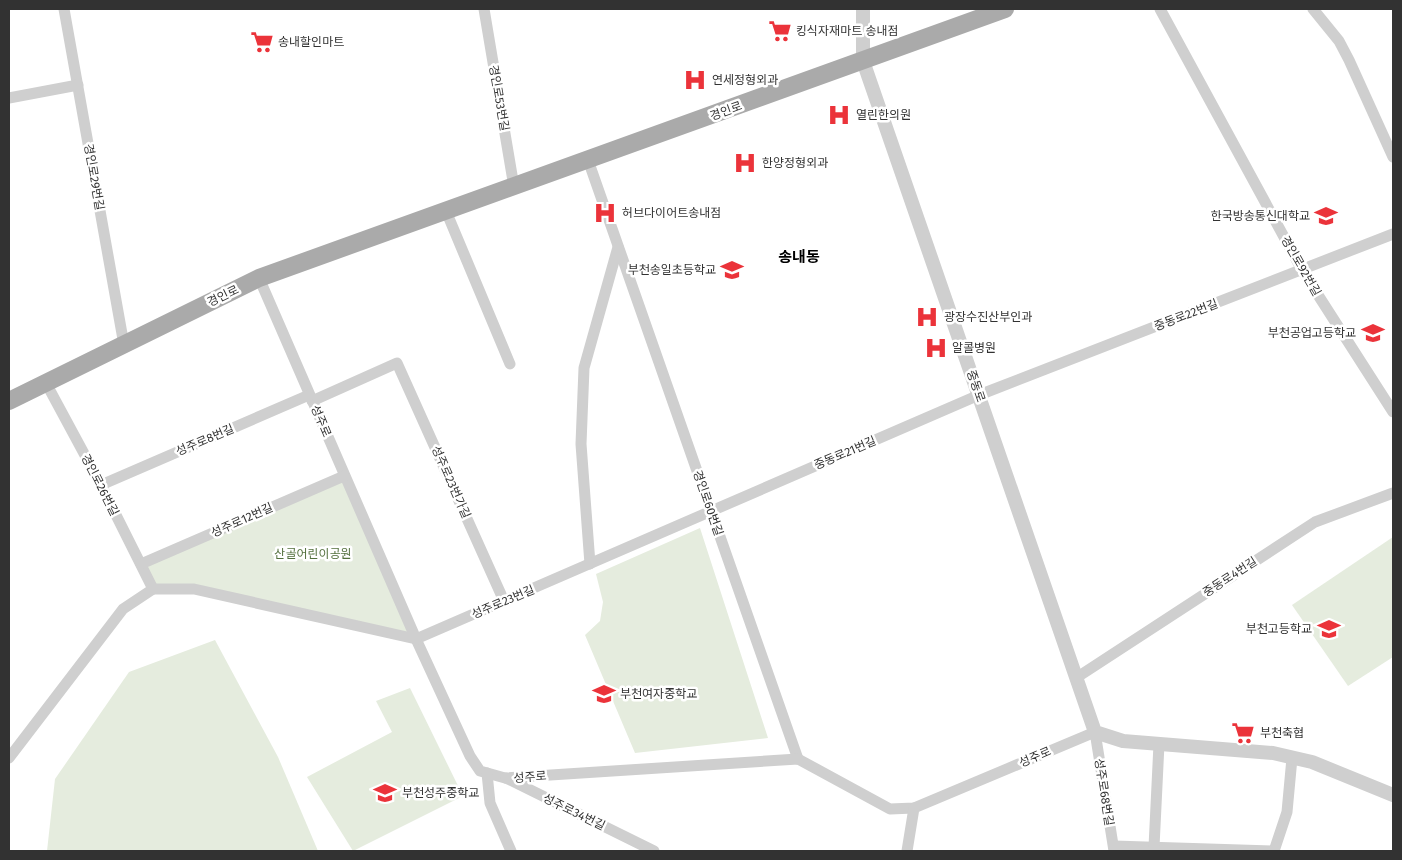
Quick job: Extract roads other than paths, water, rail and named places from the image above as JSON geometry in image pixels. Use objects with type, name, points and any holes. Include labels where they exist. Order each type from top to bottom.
[{"type":"main road","name":"경인로","points":[[9,401],[259,278],[1005,9]]},
{"type":"street","name":"경인로29번길","points":[[64,9],[124,345]]},
{"type":"street","name":"경인로53번길","points":[[484,9],[514,186]]},
{"type":"street","name":"중동로","points":[[863,9],[863,61],[1094,732]]},
{"type":"street","name":"경인로92번길","points":[[1160,9],[1302,270],[1393,412]]},
{"type":"street","points":[[1313,9],[1350,60],[1393,158]]},
{"type":"street","points":[[9,98],[78,85]]},
{"type":"street","name":"경인로60번길","points":[[588,160],[798,759]]},
{"type":"street","points":[[446,211],[510,364]]},
{"type":"street","name":"중동로22번길","points":[[979,396],[1393,234]]},
{"type":"street","points":[[590,564],[581,444],[584,368],[618,247]]},
{"type":"street","name":"성주로","points":[[259,278],[416,639],[470,756],[480,770],[505,778],[798,759],[890,809],[914,808],[1094,732]]},
{"type":"street","name":"성주로","points":[[310,398],[397,363]]},
{"type":"street","name":"성주로23번가길","points":[[397,363],[504,601]]},
{"type":"street","name":"경인로26번길","points":[[46,383],[101,485],[153,589]]},
{"type":"street","name":"중동로21번길","points":[[711,511],[979,396]]},
{"type":"street","name":"성주로8번길","points":[[101,485],[310,398]]},
{"type":"street","name":"성주로12번길","points":[[141,564],[344,476]]},
{"type":"street","name":"중동로4번길","points":[[1076,678],[1316,522],[1393,493]]},
{"type":"street","name":"성주로23번길","points":[[416,639],[711,511]]},
{"type":"street","points":[[9,758],[123,609],[153,589],[194,589],[416,639]]},
{"type":"street","points":[[1094,732],[1123,741],[1273,753],[1312,762],[1393,795]]},
{"type":"street","name":"성주로68번길","points":[[1094,732],[1114,848]]},
{"type":"street","points":[[1154,847],[1159,744]]},
{"type":"street","points":[[1114,848],[1154,847],[1274,851],[1287,812],[1292,758]]},
{"type":"street","points":[[487,773],[490,803],[511,851]]},
{"type":"street","name":"성주로34번길","points":[[505,778],[642,849],[654,851]]},
{"type":"street","points":[[907,851],[914,808]]},
{"type":"place","name":"킹식자재마트 송내점","points":[[780,31]]},
{"type":"place","name":"송내할인마트","points":[[262,42]]},
{"type":"place","name":"연세정형외과","points":[[695,80]]},
{"type":"place","name":"열린한의원","points":[[839,115]]},
{"type":"place","name":"한양정형외과","points":[[745,163]]},
{"type":"place","name":"허브다이어트송내점","points":[[605,213]]},
{"type":"place","name":"한국방송통신대학교","points":[[1326,216]]},
{"type":"place","name":"부천송일초등학교","points":[[732,270]]},
{"type":"place","name":"광장수진산부인과","points":[[927,317]]},
{"type":"place","name":"부천공업고등학교","points":[[1373,333]]},
{"type":"place","name":"알콜병원","points":[[936,348]]},
{"type":"place","name":"부천고등학교","points":[[1329,629]]},
{"type":"place","name":"부천여자중학교","points":[[604,694]]},
{"type":"place","name":"부천축협","points":[[1243,733]]},
{"type":"place","name":"부천성주중학교","points":[[385,793]]},
{"type":"district","name":"송내동","points":[[799,257]]},
{"type":"park label","name":"산골어린이공원","points":[[313,554]]}]
